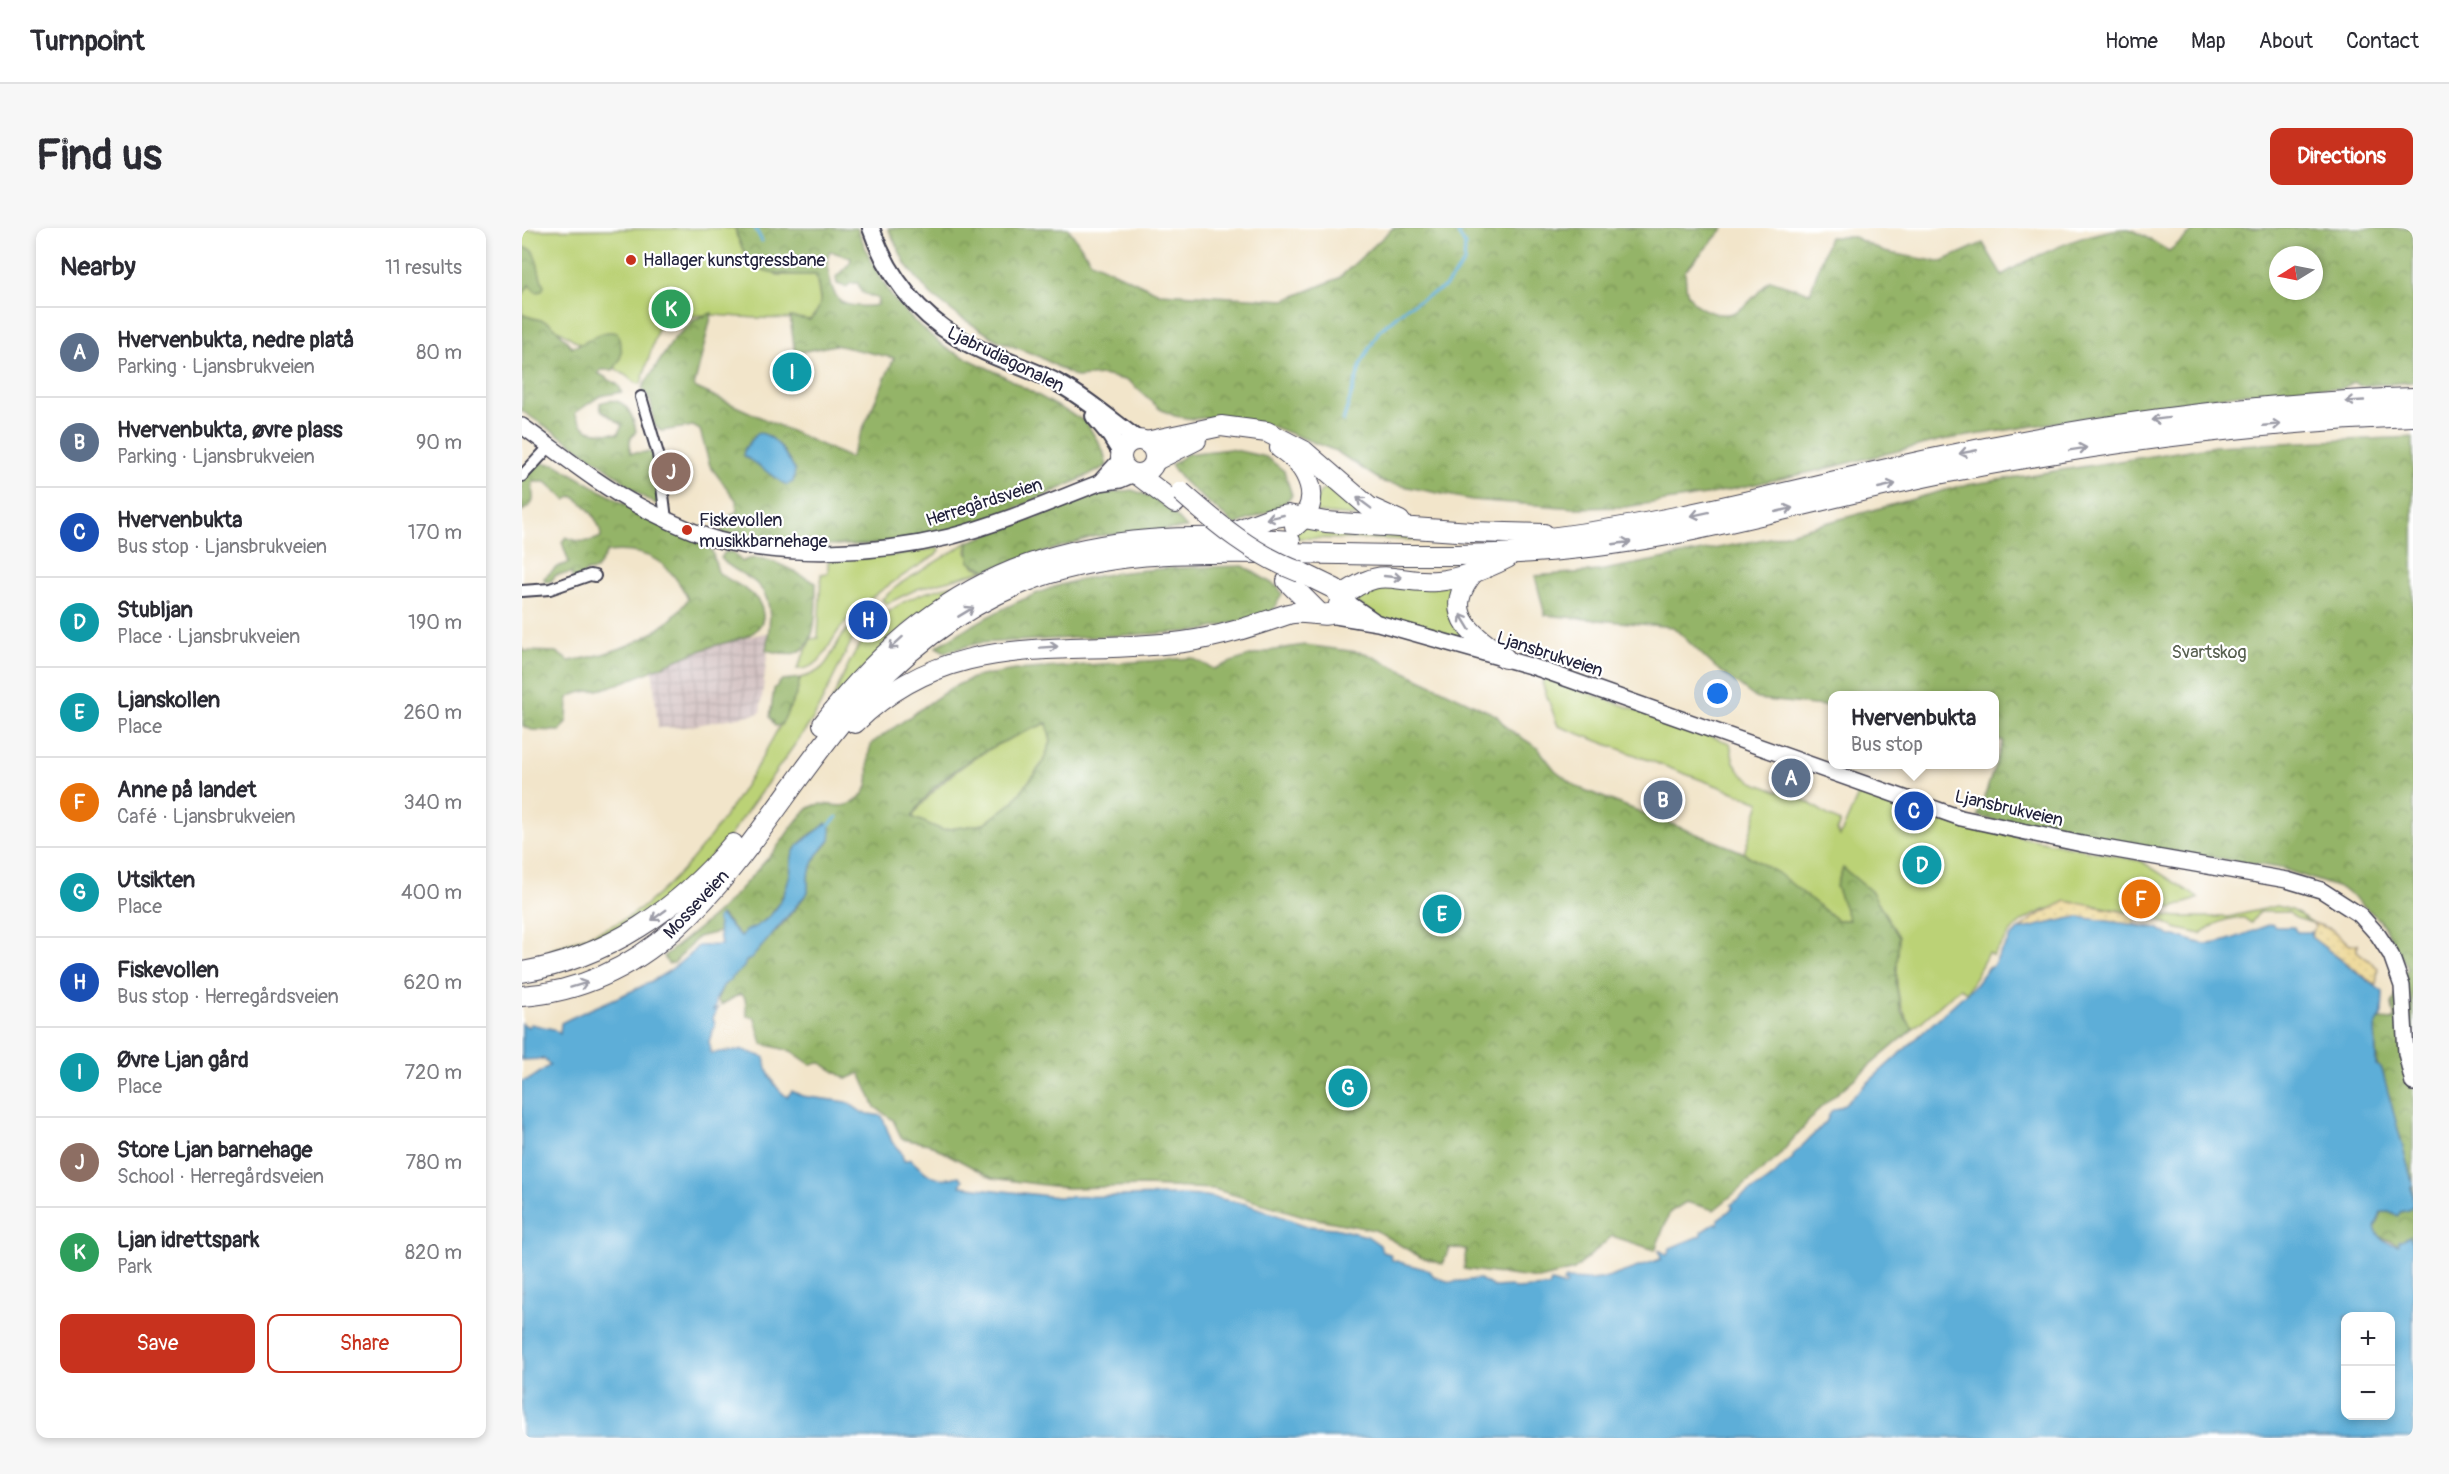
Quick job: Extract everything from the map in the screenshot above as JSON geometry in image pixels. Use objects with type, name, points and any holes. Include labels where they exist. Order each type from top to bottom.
[{"type":"highway","points":[[822,737],[860,679],[901,638],[944,606],[990,580],[1060,554],[1142,541],[1219,538],[1474,543],[1528,541],[1693,516],[1931,459],[2094,428],[2274,406],[2413,398]]},
{"type":"highway","points":[[822,737],[880,680],[931,635],[997,594],[1069,568],[1110,559],[1164,553],[1519,553],[1596,547],[1673,535],[1935,475],[2093,446],[2276,424],[2413,416]]},
{"type":"highway","points":[[1417,527],[1370,507],[1304,451],[1267,432],[1221,426],[1128,444],[1121,456],[1124,467],[1178,497],[1234,550],[1337,594],[1369,578],[1387,576],[1440,581],[1474,572],[1519,553]]},
{"type":"highway","points":[[1136,474],[1151,469],[1156,460],[1182,445],[1201,438],[1234,436],[1266,442],[1290,455],[1307,475],[1312,490],[1311,503],[1304,518],[1287,531],[1262,538]]},
{"type":"highway","points":[[1142,441],[1154,449],[1156,460],[1178,497]]},
{"type":"highway","points":[[1219,538],[1278,515],[1326,522],[1491,533],[1571,534]]},
{"type":"highway","points":[[1474,572],[1460,593],[1461,618],[1479,639],[1505,658]]},
{"type":"highway","points":[[1293,577],[1320,611]]},
{"type":"highway","points":[[1320,611],[1312,598],[1316,591],[1322,587],[1337,594]]},
{"type":"highway","points":[[822,737],[846,732],[876,704],[899,688],[956,662],[1027,649],[1184,642],[1240,631],[1294,612],[1320,611]]},
{"type":"highway","name":"Mosseveien","points":[[522,972],[561,963],[609,945],[639,928],[676,902],[732,846],[822,737]]},
{"type":"highway","name":"Mosseveien","points":[[522,996],[583,985],[617,971],[650,951],[723,877],[822,737]]},
{"type":"main road","name":"Ljabrudiagonalen","points":[[871,228],[894,277],[927,315],[971,345],[1046,377],[1142,441]]},
{"type":"main road","name":"Ljabrudiagonalen","points":[[1083,400],[1121,456]]},
{"type":"main road","name":"Herregårdsveien","points":[[522,426],[622,497],[666,519],[704,535],[743,545],[805,550],[878,549],[959,534],[1099,483],[1120,480],[1136,474]]},
{"type":"main road","name":"Herregårdsveien","points":[[1099,483],[1121,456]]},
{"type":"main road","name":"Ljansbrukveien","points":[[1337,594],[1378,623]]},
{"type":"main road","name":"Ljansbrukveien","points":[[1320,611],[1378,623],[1505,658],[1961,818],[2082,844],[2287,880],[2321,890],[2360,915],[2378,935],[2391,955],[2402,987],[2406,1053],[2413,1083]]},
{"type":"street","points":[[641,397],[658,454],[666,519]]},
{"type":"street","points":[[522,476],[550,446]]},
{"type":"street","points":[[522,591],[540,591],[590,575],[595,576]]},
{"type":"shaded area","points":[[770,632],[760,713],[686,727],[658,728],[652,663],[693,649]]},
{"type":"green space","points":[[522,228],[525,230],[735,228],[737,237],[777,275],[816,275],[821,306],[810,320],[697,315],[658,328],[641,384],[638,384],[562,332],[522,319]]},
{"type":"green space","points":[[735,228],[857,228],[871,261],[892,297],[913,320],[947,349],[998,373],[1086,422],[1103,450],[1107,466],[993,517],[921,539],[873,545],[848,545],[725,536],[721,530],[722,521],[737,511],[736,500],[710,466],[700,430],[693,426],[661,431],[654,424],[651,403],[642,388],[674,339],[695,319],[712,313],[694,387],[850,458],[894,358],[835,345],[795,353],[790,317],[810,320],[815,315],[820,305],[816,275],[787,275],[764,270],[747,256]],"holes":[[[830,251],[851,258],[850,263],[836,277],[837,284],[846,287],[851,283],[858,283],[861,292],[878,299],[877,305],[853,305],[843,303],[836,297],[829,276]],[[758,433],[776,441],[795,470],[745,448]]]},
{"type":"green space","points":[[888,228],[1068,228],[1091,261],[1159,293],[1285,300],[1339,278],[1393,228],[1724,228],[1685,271],[1686,289],[1692,300],[1711,312],[1726,314],[1743,307],[1770,280],[1810,293],[1829,237],[1854,237],[1884,252],[1940,262],[1983,243],[2002,275],[2029,260],[2080,238],[2114,230],[2129,229],[2169,251],[2197,228],[2413,228],[2413,382],[2360,386],[2354,382],[2341,389],[2310,387],[2298,392],[2287,389],[2272,393],[2239,394],[1942,440],[1706,495],[1625,507],[1575,508],[1472,500],[1383,482],[1336,451],[1271,426],[1217,417],[1193,419],[1175,416],[1160,409],[1129,381],[1103,375],[1076,377],[1038,356],[997,340],[960,317],[931,295],[906,265]]},
{"type":"green space","points":[[522,247],[532,250],[544,286],[542,291],[536,292],[529,285],[522,296]]},
{"type":"green space","points":[[522,314],[549,323],[572,347],[599,334],[617,333],[621,357],[613,370],[601,370],[598,373],[618,385],[622,392],[600,396],[575,413],[588,430],[618,434],[622,425],[601,410],[600,403],[615,401],[625,406],[632,417],[636,431],[630,440],[630,453],[653,452],[660,505],[640,495],[600,463],[522,411]]},
{"type":"green space","name":"Svartskog","points":[[2413,437],[2413,1185],[2382,1070],[2377,1065],[2375,1028],[2379,1019],[2395,1020],[2392,1005],[2408,968],[2380,920],[2345,890],[2280,868],[2027,829],[1978,816],[1994,769],[1999,769],[1999,753],[2003,741],[1999,740],[1999,691],[1828,691],[1828,706],[1757,699],[1715,667],[1673,627],[1545,615],[1535,576],[1599,571],[1775,537],[1960,486],[2215,446]]},
{"type":"green space","points":[[1230,449],[1266,457],[1284,471],[1292,495],[1281,507],[1235,525],[1183,481],[1171,465],[1187,454]]},
{"type":"green space","points":[[540,463],[555,464],[619,501],[702,541],[712,551],[718,572],[757,599],[763,614],[759,626],[744,637],[710,647],[628,680],[602,689],[572,695],[568,698],[567,721],[560,731],[532,730],[523,726],[522,648],[524,651],[556,652],[569,661],[619,649],[651,634],[665,624],[688,599],[674,575],[665,567],[646,555],[634,552],[607,552],[596,570],[587,571],[573,585],[572,573],[556,575],[551,581],[545,582],[544,578],[557,567],[569,563],[562,542],[566,537],[584,542],[601,537],[596,519],[587,508],[572,496],[566,500],[546,482],[533,482],[533,502],[522,511],[522,479]]},
{"type":"green space","points":[[1334,482],[1382,519],[1312,512],[1319,493]]},
{"type":"green space","points":[[1132,490],[1163,504],[1187,528],[1096,536],[986,570],[969,562],[968,542],[1100,494]]},
{"type":"green space","points":[[1307,522],[1442,540],[1290,538]]},
{"type":"green space","points":[[968,542],[966,551],[975,567],[986,570],[917,589],[886,604],[882,599],[901,583]]},
{"type":"green space","points":[[940,549],[936,555],[884,588],[849,618],[818,661],[806,668],[797,669],[811,639],[818,638],[821,574],[828,573],[828,561],[895,555]]},
{"type":"green space","points":[[725,552],[733,552],[742,562],[759,559],[779,564],[816,583],[816,612],[812,633],[803,649],[788,654],[766,650],[770,617],[767,600],[755,582],[721,558]]},
{"type":"green space","points":[[1243,566],[1278,587],[1282,594],[1272,612],[1201,631],[979,643],[945,652],[936,647],[1014,603],[1047,589],[1086,578],[1130,571]]},
{"type":"green space","points":[[966,583],[909,622],[832,701],[854,654],[879,620],[895,607],[914,597]]},
{"type":"green space","points":[[1451,583],[1478,644],[1385,621],[1350,599],[1362,586]]},
{"type":"green space","points":[[860,618],[864,622],[851,642],[813,719],[726,841],[666,902],[601,942],[550,958],[547,951],[621,921],[643,907],[682,871],[733,806],[786,715],[800,678],[816,672],[826,664],[844,633]]},
{"type":"green space","points":[[1305,645],[1365,653],[1496,715],[1508,729],[1538,748],[1555,770],[1577,787],[1740,851],[1778,873],[1837,920],[1849,920],[1836,886],[1843,868],[1872,892],[1899,937],[1896,983],[1901,1011],[1913,1029],[1821,1107],[1775,1160],[1714,1210],[1686,1202],[1670,1212],[1655,1250],[1612,1236],[1574,1270],[1539,1279],[1464,1269],[1466,1249],[1449,1248],[1443,1264],[1420,1257],[1375,1230],[1307,1217],[1214,1189],[1145,1186],[1067,1188],[992,1178],[929,1144],[902,1139],[893,1120],[875,1107],[860,1073],[847,1079],[821,1063],[810,1064],[791,1051],[762,1044],[755,1018],[747,1016],[745,998],[740,994],[721,1005],[717,1000],[723,986],[783,924],[808,892],[808,876],[816,857],[829,842],[831,829],[824,826],[806,837],[795,849],[790,877],[778,906],[759,925],[741,937],[723,916],[718,924],[719,932],[698,937],[674,963],[668,964],[664,956],[730,900],[770,856],[806,810],[823,804],[842,806],[855,801],[862,795],[868,784],[868,757],[872,743],[951,688],[975,677],[1015,670],[1192,658],[1214,669],[1269,651]],"holes":[[[1047,723],[1051,742],[1042,764],[1013,802],[984,824],[942,830],[912,817],[938,785],[954,771],[990,748]]]},
{"type":"green space","points":[[800,678],[797,693],[781,725],[775,726],[770,717],[774,689],[782,680]]},
{"type":"green space","points":[[1546,678],[1730,743],[1735,764],[1742,774],[1759,784],[1807,802],[1840,822],[1837,830],[1840,836],[1859,793],[1864,792],[1915,813],[1947,822],[2141,861],[2199,898],[2172,908],[2150,901],[2136,914],[2105,907],[2076,905],[2048,909],[2034,914],[2016,926],[1993,956],[1988,953],[1967,992],[1960,988],[1913,1029],[1902,1007],[1897,985],[1899,937],[1836,886],[1850,920],[1837,920],[1778,874],[1744,853],[1760,802],[1558,726],[1542,683]]},
{"type":"green space","points":[[1047,723],[1051,742],[1042,764],[1013,802],[984,824],[942,830],[912,817],[940,785],[972,760],[989,749]]},
{"type":"green space","points":[[2277,906],[2292,910],[2313,923],[2296,918],[2288,912],[2259,912],[2251,923],[2244,918],[2225,920],[2201,934],[2175,928],[2146,913],[2179,917],[2228,917]]},
{"type":"green space","points":[[2413,1204],[2413,1247],[2410,1236],[2399,1245],[2379,1236],[2375,1228],[2382,1212],[2402,1212]]},
{"type":"sand","points":[[2066,901],[2136,914],[2135,925],[2078,917],[2019,930],[2036,916]]},
{"type":"sand","points":[[2313,923],[2331,929],[2350,945],[2357,944],[2357,951],[2378,968],[2376,985],[2311,937],[2315,927]]},
{"type":"water","points":[[758,433],[770,437],[784,452],[795,470],[793,482],[787,485],[783,483],[743,455],[745,448]]},
{"type":"water","points":[[826,823],[831,830],[830,840],[816,857],[808,876],[808,892],[751,959],[746,961],[744,967],[723,986],[713,1010],[718,1008],[713,1018],[715,1024],[709,1042],[711,1053],[743,1050],[764,1057],[771,1078],[777,1088],[787,1097],[792,1091],[802,1096],[847,1102],[863,1113],[882,1116],[892,1142],[901,1152],[904,1161],[910,1159],[927,1174],[938,1178],[959,1176],[963,1180],[960,1186],[1058,1197],[1206,1196],[1246,1204],[1307,1226],[1335,1228],[1367,1236],[1380,1245],[1382,1252],[1390,1254],[1392,1260],[1428,1270],[1435,1277],[1450,1282],[1480,1279],[1494,1287],[1511,1286],[1515,1289],[1549,1287],[1551,1282],[1565,1286],[1567,1284],[1563,1282],[1565,1279],[1607,1278],[1661,1259],[1659,1250],[1667,1255],[1670,1248],[1702,1235],[1701,1232],[1715,1223],[1718,1225],[1718,1219],[1733,1208],[1731,1205],[1735,1201],[1768,1181],[1793,1158],[1793,1155],[1826,1122],[1831,1111],[1841,1107],[1975,985],[1989,967],[1992,967],[2011,937],[2019,930],[2078,917],[2157,928],[2170,936],[2207,944],[2232,939],[2272,924],[2275,927],[2293,927],[2297,932],[2312,932],[2311,937],[2383,992],[2382,1014],[2375,1028],[2376,1065],[2382,1070],[2413,1185],[2411,1187],[2413,1204],[2409,1210],[2400,1212],[2398,1216],[2391,1212],[2381,1212],[2375,1228],[2384,1240],[2395,1245],[2399,1245],[2399,1241],[2410,1236],[2413,1247],[2413,1438],[522,1438],[522,1081],[530,1079],[550,1065],[544,1059],[522,1060],[522,1023],[528,1027],[531,1024],[553,1029],[560,1034],[561,1023],[651,982],[668,972],[698,946],[721,945],[717,919],[720,915],[741,937],[745,931],[763,922],[775,910],[787,884],[794,851]]},
{"type":"waterway","points":[[755,228],[762,241]]},
{"type":"waterway","points":[[1343,421],[1361,364],[1379,331],[1407,307],[1445,287],[1464,263],[1465,245],[1458,234],[1463,228]]},
{"type":"waterway","points":[[828,826],[837,817]]},
{"type":"place","name":"Hallager kunstgressbane","points":[[631,260]]},
{"type":"place","name":"Ljan idrettspark","points":[[671,309]]},
{"type":"place","name":"Øvre Ljan gård","points":[[792,372]]},
{"type":"place","name":"Store Ljan barnehage","points":[[671,472]]},
{"type":"place","name":"Fiskevollen musikkbarnehage","points":[[687,530]]},
{"type":"place","name":"Fiskevollen","points":[[868,620]]},
{"type":"place","name":"Hvervenbukta, nedre platå","points":[[1791,778]]},
{"type":"place","name":"Hvervenbukta, øvre plass","points":[[1663,800]]},
{"type":"place","name":"Hvervenbukta","points":[[1914,811]]},
{"type":"place","name":"Stubljan","points":[[1922,865]]},
{"type":"place","name":"Anne på landet","points":[[2141,899]]},
{"type":"place","name":"Ljanskollen","points":[[1442,914]]},
{"type":"place","name":"Utsikten","points":[[1348,1088]]}]
